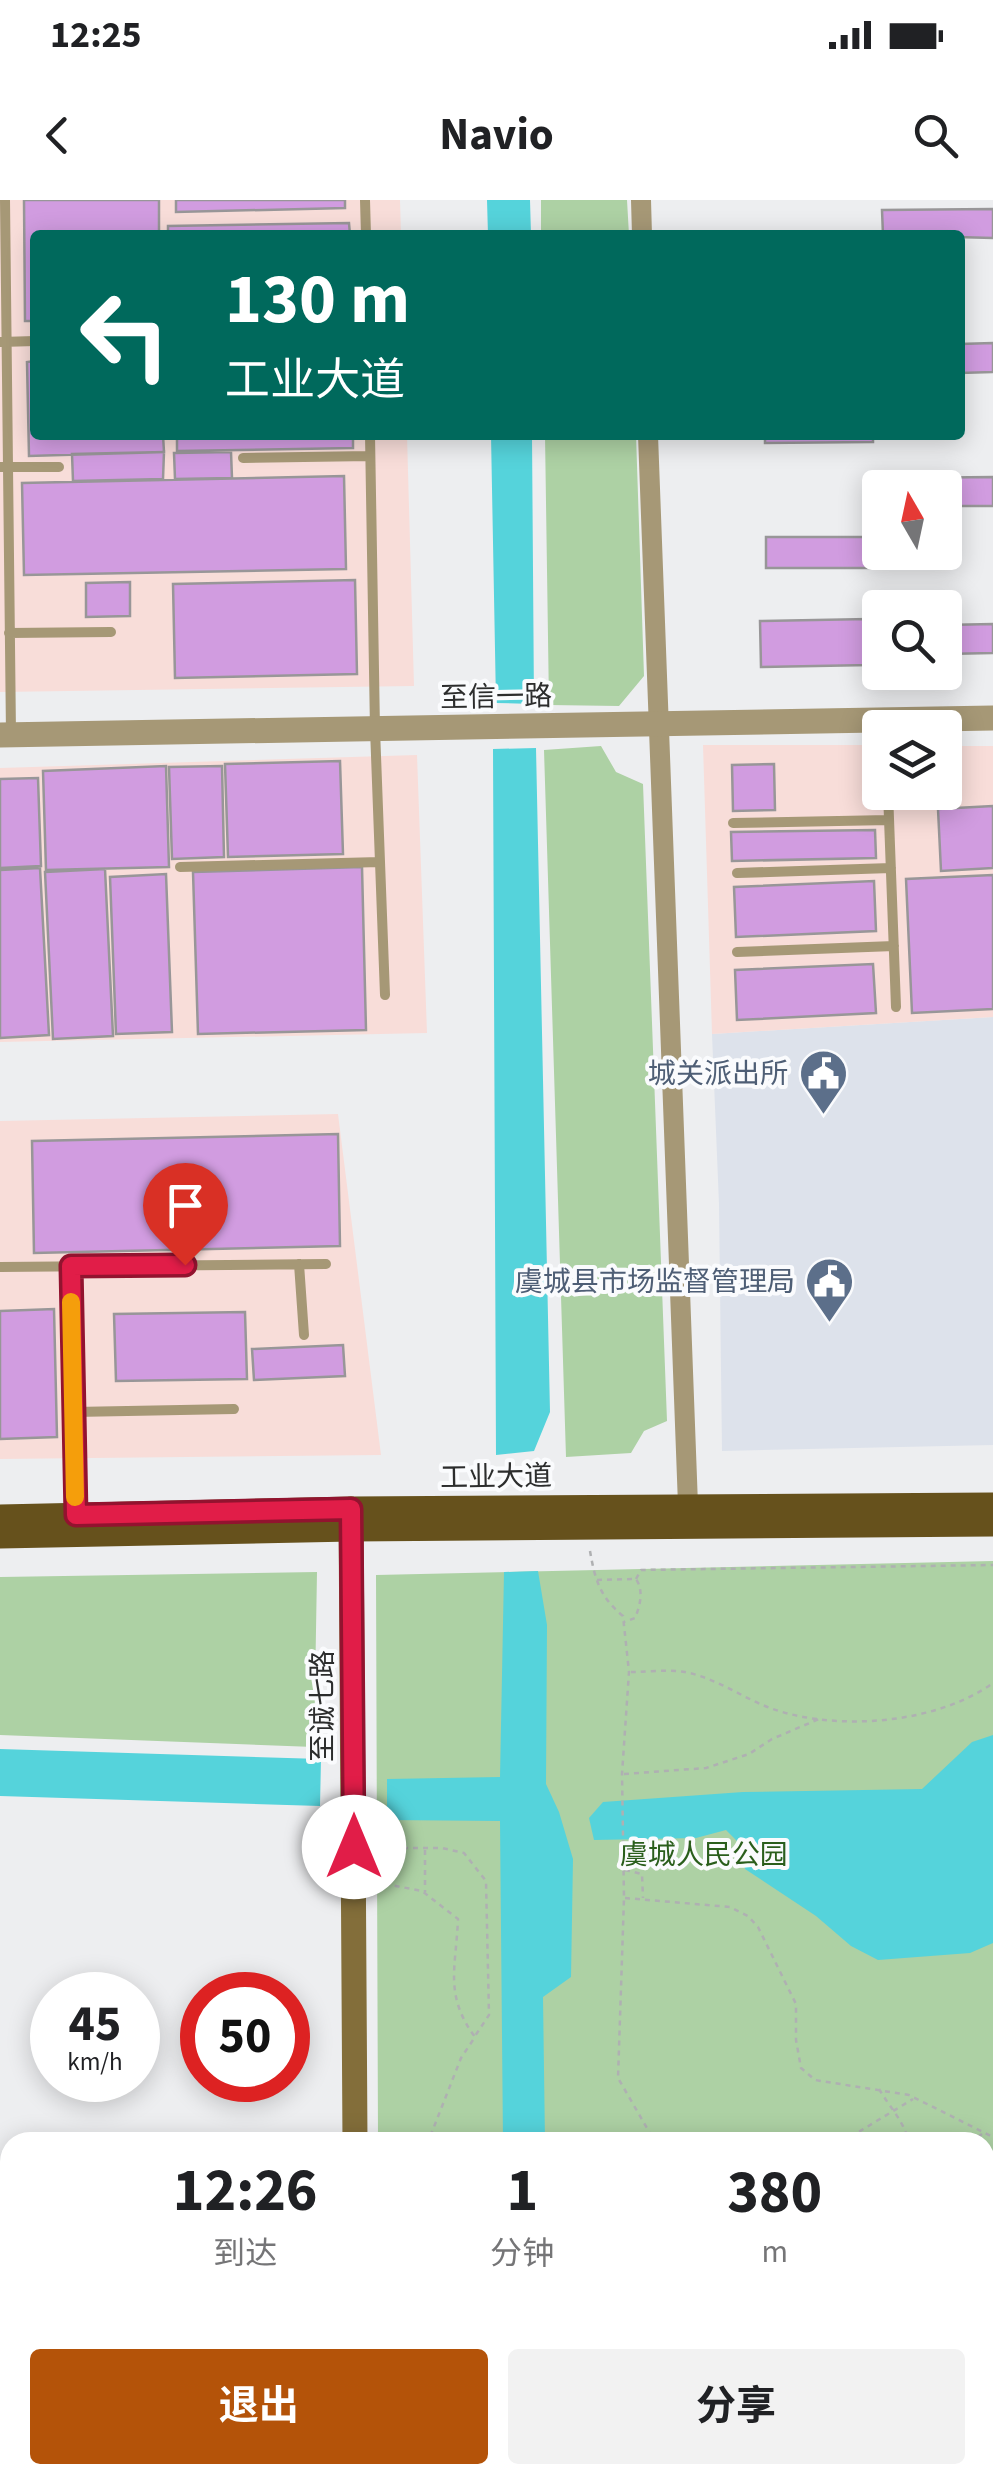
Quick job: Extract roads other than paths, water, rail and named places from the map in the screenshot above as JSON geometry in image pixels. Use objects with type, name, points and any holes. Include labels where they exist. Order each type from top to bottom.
[{"type":"main road","name":"工业大道","points":[[0,1517],[76,1525],[352,1519],[688,1505],[993,1505]]},
{"type":"main road","points":[[352,1519],[586,1527],[993,1524]]},
{"type":"main road","name":"至诚七路","points":[[352,1519],[355,2132]]},
{"type":"main road","points":[[0,1536],[76,1525]]},
{"type":"street","points":[[641,200],[642,230]]},
{"type":"street","points":[[648,440],[688,1505]]},
{"type":"street","name":"至信一路","points":[[962,720],[993,718]]},
{"type":"street","name":"至信一路","points":[[5,735],[862,724]]},
{"type":"lane","points":[[5,200],[4,467],[9,633],[5,652],[5,735]]},
{"type":"lane","points":[[365,200],[366,230]]},
{"type":"lane","points":[[3,342],[30,342]]},
{"type":"lane","points":[[370,440],[375,729],[386,995]]},
{"type":"lane","points":[[243,458],[370,456]]},
{"type":"lane","points":[[4,467],[59,467]]},
{"type":"lane","points":[[9,633],[111,632]]},
{"type":"lane","points":[[889,810],[896,1007]]},
{"type":"lane","points":[[733,823],[889,820]]},
{"type":"lane","points":[[180,867],[380,862]]},
{"type":"lane","points":[[737,873],[891,868]]},
{"type":"lane","points":[[737,952],[894,946]]},
{"type":"lane","points":[[300,1264],[304,1335]]},
{"type":"lane","points":[[0,1267],[326,1264]]},
{"type":"lane","points":[[71,1266],[76,1525]]},
{"type":"lane","points":[[74,1412],[234,1409]]},
{"type":"water","points":[[487,200],[530,200],[531,230],[488,230]]},
{"type":"water","points":[[491,440],[532,440],[534,704],[496,703]]},
{"type":"water","points":[[536,748],[550,1412],[534,1451],[496,1455],[493,749]]},
{"type":"water","points":[[538,1571],[547,1625],[546,1784],[573,1859],[571,1977],[543,1997],[545,2132],[503,2132],[500,1821],[387,1820],[387,1779],[500,1777],[504,1572]]},
{"type":"water","points":[[993,1735],[993,1943],[970,1953],[878,1960],[851,1946],[816,1916],[745,1869],[740,1844],[726,1830],[696,1838],[594,1840],[589,1818],[603,1802],[743,1792],[922,1789],[972,1742]]},
{"type":"water","points":[[0,1749],[321,1759],[320,1806],[0,1796]]},
{"type":"place","name":"城关派出所","points":[[823,1116]]},
{"type":"place","name":"虞城县市场监督管理局","points":[[830,1324]]},
{"type":"park label","name":"虞城人民公园","points":[[704,1855]]}]
